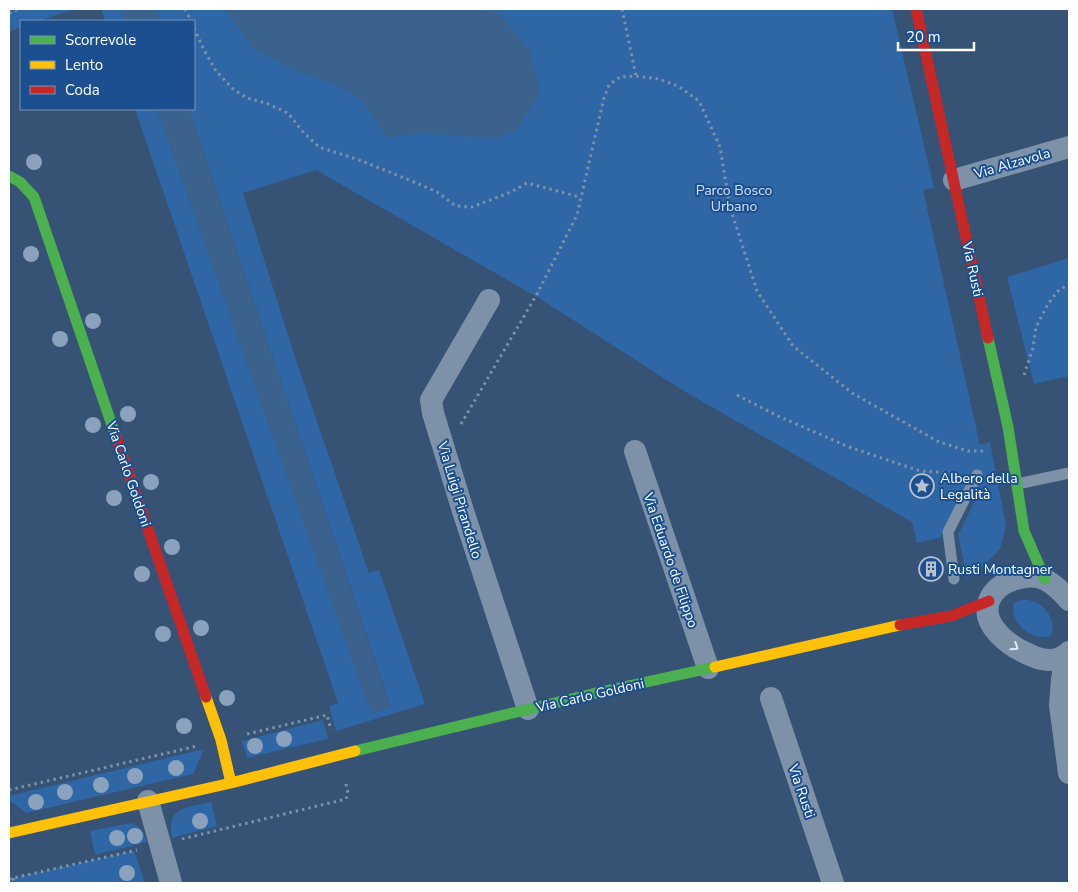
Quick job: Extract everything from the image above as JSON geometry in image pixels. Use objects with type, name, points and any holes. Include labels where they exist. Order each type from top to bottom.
[{"type":"street","name":"Via Rusti","points":[[916,9],[1002,399],[1024,531],[1045,579],[1059,588],[1069,600]]},
{"type":"street","name":"Via Alzavola","points":[[954,180],[1069,147]]},
{"type":"street","name":"Via Carlo Goldoni","points":[[9,176],[20,182],[34,197],[221,740],[230,783]]},
{"type":"street","name":"Via Luigi Pirandello","points":[[489,300],[431,400],[433,413],[463,511],[528,709]]},
{"type":"street","name":"Via Eduardo de Filippo","points":[[635,451],[708,668]]},
{"type":"street","name":"Via Rusti","points":[[1016,579],[1024,531]]},
{"type":"street","points":[[1045,579],[1031,576],[1016,579],[998,590],[989,601],[988,614],[992,625],[1004,639],[1018,650],[1037,659],[1054,660],[1068,654]]},
{"type":"street","name":"Via Carlo Goldoni","points":[[9,834],[230,783],[528,709],[951,616],[989,601]]},
{"type":"street","name":"Via Carlo Goldoni","points":[[951,616],[992,625]]},
{"type":"street","points":[[1068,654],[1062,679],[1060,705],[1069,773]]},
{"type":"street","points":[[1037,659],[1060,705]]},
{"type":"street","name":"Via Rusti","points":[[771,698],[834,883]]},
{"type":"street","points":[[148,801],[171,883]]},
{"type":"lane","points":[[1017,484],[1069,473]]},
{"type":"lane","points":[[954,579],[948,532],[977,475]]},
{"type":"path","points":[[9,13],[19,9]]},
{"type":"path","points":[[622,9],[636,76]]},
{"type":"path","points":[[195,30],[216,70],[233,89],[247,98],[266,103],[288,113],[303,132],[319,147],[362,161],[414,182],[437,192],[456,206],[472,207],[511,192],[528,183],[580,197]]},
{"type":"path","points":[[461,424],[537,294],[577,215],[604,98],[609,85],[620,77],[636,76],[658,79],[678,86],[699,100],[720,147],[730,207],[757,291],[793,346],[852,393],[939,442],[968,452],[1012,451]]},
{"type":"path","points":[[1002,399],[1024,377],[1033,348],[1036,327],[1048,304],[1058,291],[1069,284]]},
{"type":"path","points":[[737,395],[778,416],[849,446],[920,471],[977,475]]},
{"type":"path","points":[[9,790],[327,714],[333,738]]},
{"type":"path","points":[[14,883],[11,879],[160,845],[346,799],[348,793],[343,774]]},
{"type":"green space","points":[[9,9],[74,9],[42,20],[20,20],[20,27],[9,32]]},
{"type":"green space","points":[[101,9],[122,9],[126,20],[105,20]]},
{"type":"green space","name":"Parco Bosco Urbano","points":[[156,9],[892,9],[934,188],[923,190],[980,445],[990,442],[1006,526],[1000,549],[979,570],[967,578],[958,535],[981,488],[969,485],[940,538],[917,543],[912,522],[684,391],[542,300],[316,170],[243,193],[296,360],[369,573],[379,570],[425,704],[336,731],[329,706],[338,703],[135,110],[157,110],[371,712],[391,707],[189,110],[195,110],[195,20],[160,20]]},
{"type":"green space","points":[[1069,258],[1069,376],[1034,384],[1007,277]]},
{"type":"green space","points":[[1024,599],[1040,604],[1047,612],[1053,627],[1050,636],[1036,636],[1023,629],[1018,623],[1013,610],[1014,603]]},
{"type":"green space","points":[[323,720],[328,739],[247,758],[242,741]]},
{"type":"green space","points":[[204,749],[193,774],[26,813],[9,800],[9,796]]},
{"type":"green space","points":[[211,802],[217,826],[172,838],[172,820],[175,814],[180,810]]},
{"type":"green space","points":[[131,823],[142,830],[147,842],[95,855],[90,831]]},
{"type":"green space","points":[[134,851],[145,883],[9,883],[9,879]]},
{"type":"shaded area","points":[[122,9],[156,9],[160,20],[126,20]]},
{"type":"shaded area","points":[[225,9],[488,9],[501,15],[530,51],[540,92],[517,130],[495,138],[418,133],[388,138],[361,99],[330,82],[294,70],[253,48]]},
{"type":"shaded area","points":[[157,110],[189,110],[391,708],[371,713]]},
{"type":"traffic: fast","points":[[9,176],[20,182],[34,197],[116,437]]},
{"type":"traffic: fast","points":[[988,338],[1008,427],[1024,531],[1045,579]]},
{"type":"traffic: fast","points":[[355,751],[596,693],[715,667]]},
{"type":"traffic: slow","points":[[715,667],[900,625]]},
{"type":"traffic: slow","points":[[206,697],[221,740],[231,783]]},
{"type":"traffic: slow","points":[[9,833],[231,783],[355,751]]},
{"type":"traffic: jam","points":[[916,9],[988,338]]},
{"type":"traffic: jam","points":[[116,437],[206,697]]},
{"type":"traffic: jam","points":[[900,625],[951,616],[989,601]]},
{"type":"place","name":"Albero della Legalità","points":[[922,486]]},
{"type":"place","name":"Rusti Montagner","points":[[931,569]]}]
